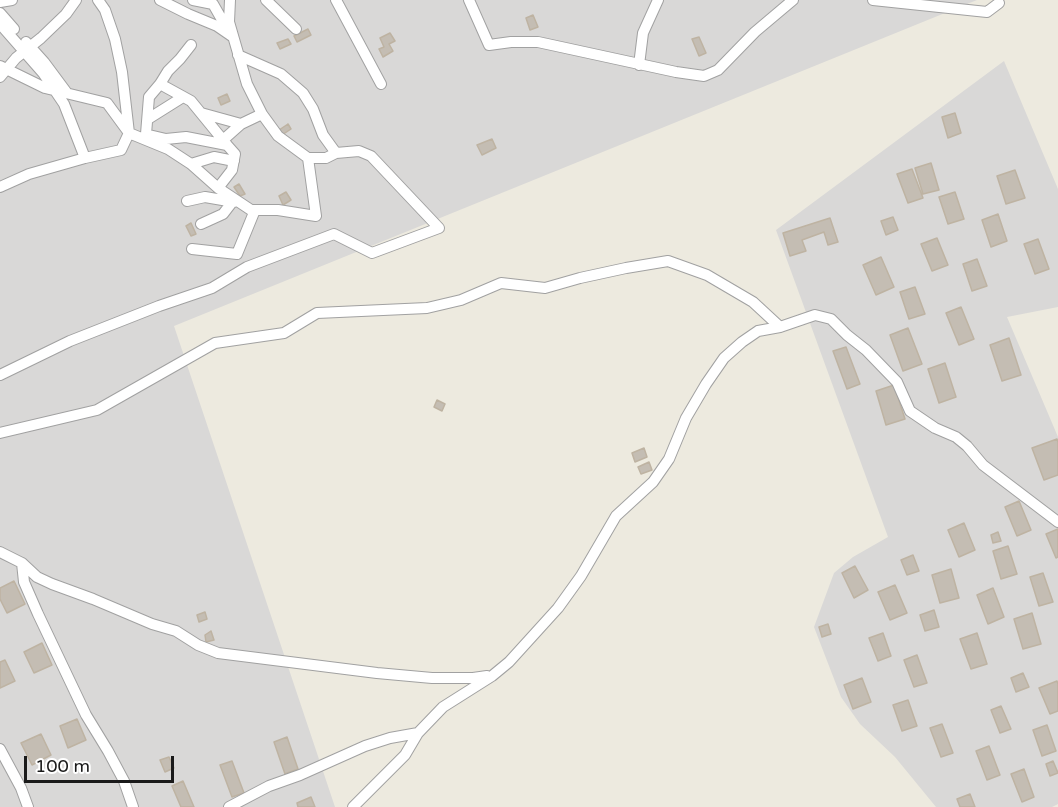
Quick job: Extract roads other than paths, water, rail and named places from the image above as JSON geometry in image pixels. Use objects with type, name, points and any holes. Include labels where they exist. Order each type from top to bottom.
[{"type":"street","points":[[76,0],[66,14],[2,71],[45,88],[107,103],[129,133],[168,149],[191,164],[236,202],[250,210],[278,210],[316,216],[308,158]]},
{"type":"street","points":[[0,187],[29,174],[121,150],[129,133],[122,72],[105,10],[99,0]]},
{"type":"street","points":[[160,0],[217,26],[233,37]]},
{"type":"street","points":[[193,0],[213,4],[222,18],[230,22]]},
{"type":"street","points":[[0,375],[70,341],[212,288],[247,267],[334,234],[372,253],[439,228],[371,156],[359,151],[336,153],[326,158],[308,158],[278,136],[262,114],[247,84],[233,37],[230,0]]},
{"type":"street","points":[[266,0],[296,29]]},
{"type":"street","points":[[336,0],[381,84]]},
{"type":"street","points":[[469,0],[489,45],[538,42],[639,65],[704,76],[718,70],[756,32],[793,0]]},
{"type":"street","points":[[639,65],[643,33],[658,0]]},
{"type":"street","points":[[873,0],[987,12],[997,1]]},
{"type":"street","points":[[0,13],[28,49],[64,104],[86,158]]},
{"type":"street","points":[[217,26],[230,22]]},
{"type":"street","points":[[0,24],[44,62],[67,93]]},
{"type":"street","points":[[146,135],[149,97],[190,45]]},
{"type":"street","points":[[238,55],[280,74],[303,93],[314,109],[323,135],[336,153]]},
{"type":"street","points":[[160,84],[191,101],[235,154],[232,170],[218,188]]},
{"type":"street","points":[[148,119],[183,97]]},
{"type":"street","points":[[201,114],[241,124]]},
{"type":"street","points":[[225,143],[241,124],[262,114]]},
{"type":"street","points":[[129,133],[166,139],[186,136],[225,143]]},
{"type":"street","points":[[191,164],[214,158],[234,161]]},
{"type":"street","points":[[187,201],[205,197],[236,202]]},
{"type":"street","points":[[201,224],[223,214],[236,202]]},
{"type":"street","points":[[192,249],[237,254],[255,210]]},
{"type":"street","points":[[0,433],[97,410],[214,343],[284,333],[317,313],[427,308],[461,300],[501,283],[545,288],[580,278],[668,261],[707,275],[753,302],[780,327]]},
{"type":"street","points":[[353,807],[405,755],[418,733],[443,707],[492,676],[509,662],[558,608],[581,576],[616,516],[653,482],[669,459],[686,418],[724,358],[758,331],[780,327],[815,315],[831,320],[866,350],[897,382],[910,411],[936,428],[956,436],[983,465],[1058,522]]},
{"type":"street","points":[[0,552],[22,563],[37,577],[52,584],[93,598],[152,624],[176,631],[198,645],[218,653],[432,678],[492,676]]},
{"type":"street","points":[[22,563],[24,582],[33,603],[86,715],[121,775],[133,807]]},
{"type":"street","points":[[229,807],[269,786],[365,746],[390,738],[418,733]]},
{"type":"street","points":[[0,749],[21,788],[28,807]]}]
